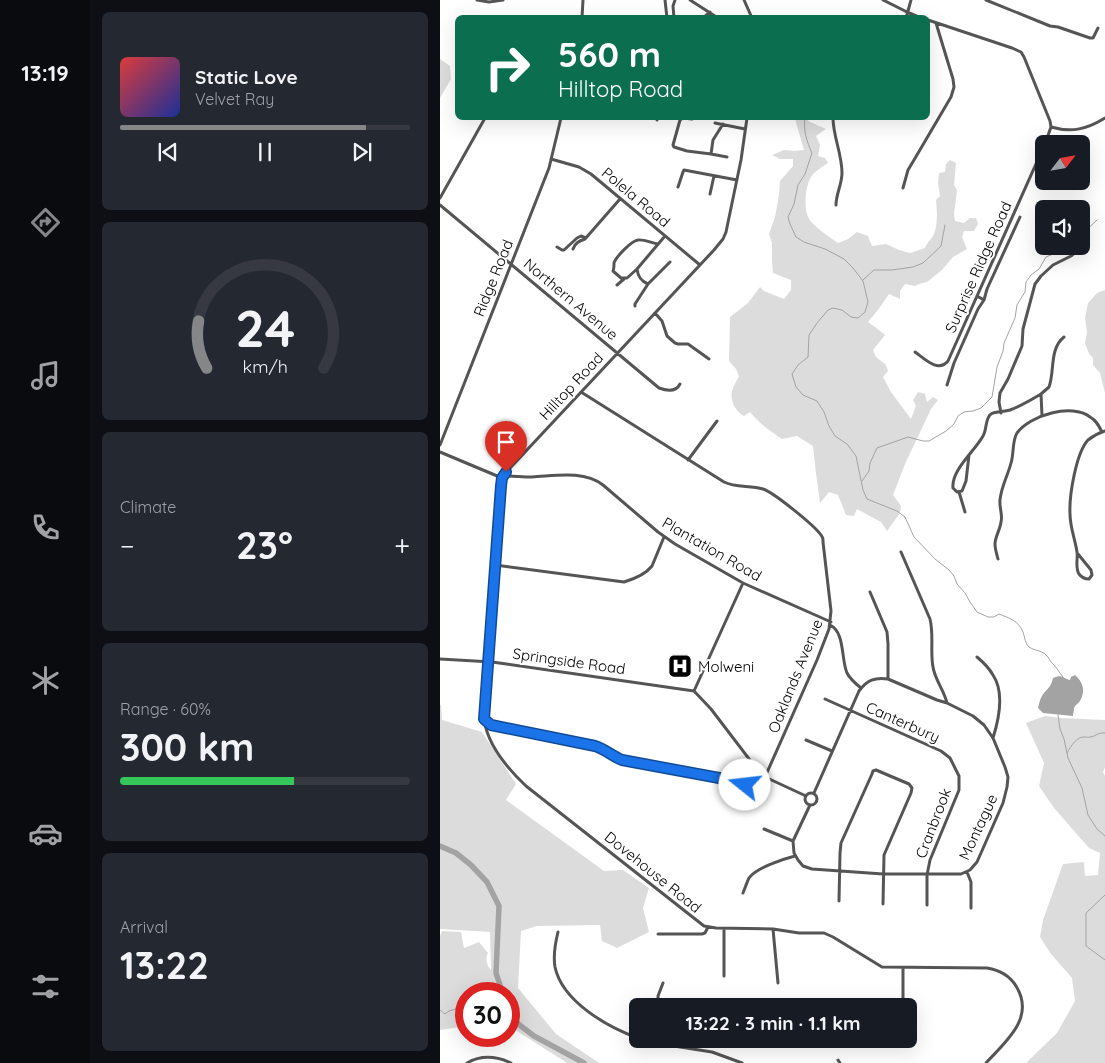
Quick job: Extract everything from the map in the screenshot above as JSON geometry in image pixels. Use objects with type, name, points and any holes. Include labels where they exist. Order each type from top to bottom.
[{"type":"street","points":[[477,0],[489,2],[503,0]]},
{"type":"street","points":[[582,15],[583,0]]},
{"type":"street","points":[[665,0],[667,15]]},
{"type":"street","points":[[674,0],[674,15]]},
{"type":"street","points":[[690,0],[714,15]]},
{"type":"street","points":[[744,0],[751,15]]},
{"type":"street","points":[[883,0],[914,15]]},
{"type":"street","points":[[906,15],[911,0]]},
{"type":"street","points":[[986,0],[1050,26],[1090,38],[1093,38],[1098,28]]},
{"type":"street","points":[[706,15],[710,12]]},
{"type":"street","points":[[930,20],[1012,48],[1024,55],[1049,116],[1051,127],[1063,130],[1083,128],[1105,118]]},
{"type":"street","points":[[903,188],[908,170],[954,90],[953,79],[936,22]]},
{"type":"street","points":[[440,198],[483,120]]},
{"type":"street","name":"Ridge Road","points":[[440,445],[551,159],[561,120]]},
{"type":"street","points":[[680,120],[674,146],[687,151],[727,157]]},
{"type":"street","name":"Hilltop Road","points":[[503,477],[720,243],[725,234],[737,180],[747,120]]},
{"type":"street","points":[[833,120],[833,130],[842,174],[836,205]]},
{"type":"street","points":[[715,123],[746,129]]},
{"type":"street","points":[[711,154],[713,140],[723,124]]},
{"type":"street","name":"Surprise Ridge Road","points":[[1048,135],[1051,127]]},
{"type":"street","name":"Polela Road","points":[[551,159],[584,169],[700,265]]},
{"type":"street","name":"Surprise Ridge Road","points":[[915,352],[937,366],[947,363],[1035,165]]},
{"type":"street","points":[[678,187],[684,170],[737,180]]},
{"type":"street","points":[[710,194],[714,176]]},
{"type":"street","points":[[572,249],[578,242],[585,240],[620,198]]},
{"type":"street","name":"Northern Avenue","points":[[440,205],[659,388],[672,390],[680,384]]},
{"type":"street","points":[[947,385],[954,363],[1020,217]]},
{"type":"street","points":[[557,247],[564,250],[581,236],[586,238]]},
{"type":"street","points":[[617,285],[636,269],[665,236]]},
{"type":"street","points":[[624,278],[621,278],[613,271],[615,262],[625,249],[635,240],[658,244]]},
{"type":"street","points":[[1001,413],[1000,393],[1022,346],[1023,329],[1035,284],[1053,265],[1072,255]]},
{"type":"street","points":[[635,306],[648,284],[670,262]]},
{"type":"street","points":[[636,269],[640,279],[648,284]]},
{"type":"street","points":[[977,296],[984,300]]},
{"type":"street","points":[[655,313],[662,321],[667,336],[675,343],[688,344],[709,359]]},
{"type":"street","points":[[959,492],[953,490],[953,480],[984,435],[989,416],[993,413],[1001,413],[1016,408],[1041,394],[1049,387],[1056,347],[1064,337]]},
{"type":"street","name":"Oaklands Avenue","points":[[581,392],[728,484],[760,488],[772,492],[822,537],[831,606],[830,623],[821,651],[765,777]]},
{"type":"street","points":[[1041,394],[1042,416]]},
{"type":"street","points":[[998,559],[995,544],[1002,521],[999,505],[1000,498],[1011,464],[1016,436],[1029,422],[1042,416],[1066,411],[1090,416],[1103,431],[1091,438],[1084,447],[1071,490],[1070,514],[1078,554],[1078,572],[1083,578],[1089,579],[1092,575],[1091,570],[1078,554]]},
{"type":"street","points":[[688,460],[718,421]]},
{"type":"street","name":"Plantation Road","points":[[440,452],[503,477],[575,475],[596,480],[664,537],[742,583],[830,623]]},
{"type":"street","points":[[959,492],[963,490],[966,481],[969,455]]},
{"type":"street","points":[[491,725],[486,729],[484,719],[503,477]]},
{"type":"street","points":[[959,492],[965,512]]},
{"type":"street","points":[[495,565],[624,582],[649,570],[664,537]]},
{"type":"street","points":[[901,552],[930,619],[933,668],[947,703]]},
{"type":"street","points":[[742,583],[694,691],[711,709],[765,777],[806,796]]},
{"type":"street","points":[[814,793],[861,688],[867,682],[877,678],[888,679],[887,632],[870,592]]},
{"type":"street","points":[[830,623],[835,627],[838,634],[847,673],[853,682],[861,688]]},
{"type":"street","points":[[977,657],[993,674],[999,689],[999,708],[992,738]]},
{"type":"street","name":"Springside Road","points":[[440,659],[488,662],[694,691]]},
{"type":"street","name":"Montague","points":[[795,856],[801,864],[810,869],[883,874],[954,875],[967,872],[977,862],[1007,791],[1007,774],[992,738],[987,728],[981,722],[947,703],[888,679]]},
{"type":"street","name":"Canterbury","points":[[825,699],[944,752],[952,762],[959,780]]},
{"type":"street","points":[[484,719],[491,725],[602,748],[612,756],[622,760],[730,780],[745,785],[753,785],[765,777]]},
{"type":"street","name":"Dovehouse Road","points":[[486,729],[507,765],[526,786],[700,924],[708,927],[826,934],[880,967],[987,968],[997,970],[1007,976],[1020,993],[1022,1000],[1023,1008],[1020,1022],[1012,1034],[986,1063]]},
{"type":"street","points":[[806,740],[832,751]]},
{"type":"street","points":[[839,901],[840,848],[844,834],[872,774],[876,770],[909,784],[912,788],[884,855],[883,904]]},
{"type":"street","name":"Cranbrook","points":[[927,905],[927,874],[931,855],[959,793],[959,780]]},
{"type":"street","points":[[806,796],[810,792],[814,793]]},
{"type":"street","points":[[743,893],[750,877],[754,874],[775,862],[795,856],[793,841],[810,805],[817,802],[818,798],[814,793]]},
{"type":"street","points":[[806,796],[805,800],[810,805]]},
{"type":"street","points":[[764,829],[793,841]]},
{"type":"street","points":[[967,872],[971,882],[971,908]]},
{"type":"street","points":[[658,934],[702,934],[705,933],[708,927]]},
{"type":"street","points":[[724,928],[724,976]]},
{"type":"street","points":[[773,930],[778,982]]},
{"type":"street","points":[[558,932],[554,953],[555,966],[567,992],[604,1022],[629,1034]]},
{"type":"street","points":[[903,968],[903,998]]},
{"type":"street","points":[[658,998],[664,983]]},
{"type":"street","points":[[686,1048],[712,1052],[732,1061],[742,1063]]},
{"type":"street","points":[[467,1063],[477,1058],[491,1057],[511,1063]]},
{"type":"shaded area","points":[[440,59],[450,66],[451,79],[440,98]]},
{"type":"shaded area","points":[[796,120],[808,120],[826,129],[816,136],[820,145],[818,156],[825,158],[828,163],[811,176],[806,193],[806,208],[808,217],[813,224],[838,243],[848,239],[857,232],[868,236],[872,246],[886,244],[910,253],[925,248],[933,236],[936,226],[936,200],[940,196],[939,173],[945,172],[946,164],[950,160],[956,163],[954,185],[957,190],[955,221],[964,223],[970,218],[976,218],[978,224],[974,231],[964,231],[962,237],[967,249],[953,257],[942,270],[927,282],[915,286],[905,284],[900,291],[900,299],[889,294],[868,322],[885,335],[873,350],[876,357],[886,365],[888,371],[883,377],[891,392],[911,419],[916,406],[913,400],[918,392],[925,394],[927,402],[933,397],[938,400],[931,409],[905,464],[893,495],[901,506],[900,513],[887,531],[881,522],[857,509],[854,516],[846,515],[838,495],[829,492],[820,503],[813,446],[797,436],[782,439],[765,427],[750,412],[744,416],[741,414],[733,402],[732,391],[739,376],[729,361],[730,317],[748,303],[760,287],[764,291],[784,299],[791,290],[791,280],[773,273],[772,243],[769,234],[775,217],[780,181],[793,166],[793,159],[780,159],[772,155],[784,150],[804,150]]},
{"type":"shaded area","points":[[1105,290],[1105,393],[1100,373],[1093,365],[1093,358],[1089,354],[1085,343],[1087,332],[1085,318],[1088,303],[1097,293]]},
{"type":"shaded area","points":[[1075,675],[1082,684],[1083,690],[1080,701],[1074,708],[1073,716],[1043,713],[1038,708],[1042,696],[1053,678],[1060,676],[1070,680]]},
{"type":"shaded area","points":[[441,705],[442,720],[482,732],[516,784],[506,800],[604,871],[623,870],[649,888],[643,908],[649,932],[617,948],[602,941],[600,925],[537,926],[521,931],[518,982],[455,982],[455,1028],[440,1030],[440,936],[442,931],[461,932],[464,948],[479,942],[488,953],[487,962],[491,970],[490,932],[440,929]]},
{"type":"shaded area","points":[[1045,716],[1105,720],[1105,767],[1103,772],[1105,776],[1105,1063],[1026,1063],[1057,1033],[1075,1001],[1072,978],[1051,954],[1040,937],[1043,920],[1063,864],[1084,862],[1085,876],[1098,875],[1100,853],[1089,848],[1054,808],[1039,786],[1044,763],[1026,723]]},
{"type":"shaded area","points":[[520,990],[556,1034],[599,1063],[567,1063],[520,1033]]},
{"type":"waterway","points":[[805,120],[806,136],[812,153],[805,174],[798,185],[794,204],[788,217],[790,224],[796,237],[844,259],[863,281],[868,302],[865,312],[858,318],[851,317],[842,310],[833,308],[828,310],[809,335],[808,357],[798,365],[792,374],[796,387],[803,395],[817,401],[835,436],[847,444],[856,456],[863,490],[867,499],[897,511],[905,517],[914,537],[935,559],[949,570],[977,612],[988,617],[994,617],[999,614],[1016,623],[1021,628],[1029,647],[1047,656],[1063,677]]},
{"type":"waterway","points":[[1090,227],[1097,220]]},
{"type":"waterway","points":[[863,280],[874,270],[892,270],[913,267],[923,263],[941,246],[945,225]]},
{"type":"waterway","points":[[862,481],[869,471],[870,463],[877,448],[908,437],[929,441],[946,431],[954,424],[958,416],[964,412],[981,408],[992,397],[997,367],[1004,343],[1015,318],[1017,305],[1025,292],[1026,282],[1039,269],[1046,257],[1051,255]]},
{"type":"waterway","points":[[1058,715],[1068,758],[1082,788],[1088,815],[1097,829],[1105,836]]},
{"type":"waterway","points":[[1067,753],[1079,738],[1105,733]]},
{"type":"waterway","points":[[440,846],[456,853],[471,865],[487,882],[499,906],[496,973],[499,982]]},
{"type":"waterway","points":[[1105,895],[1086,913],[1086,946],[1105,960]]},
{"type":"waterway","points":[[440,1010],[445,1014],[455,1009]]},
{"type":"waterway","points":[[520,1025],[534,1036],[584,1063]]},
{"type":"place","name":"Molweni","points":[[680,666]]},
{"type":"route","points":[[506,472],[502,478],[496,538],[484,719],[491,725],[602,748],[612,756],[622,760],[730,780],[745,785]]}]
